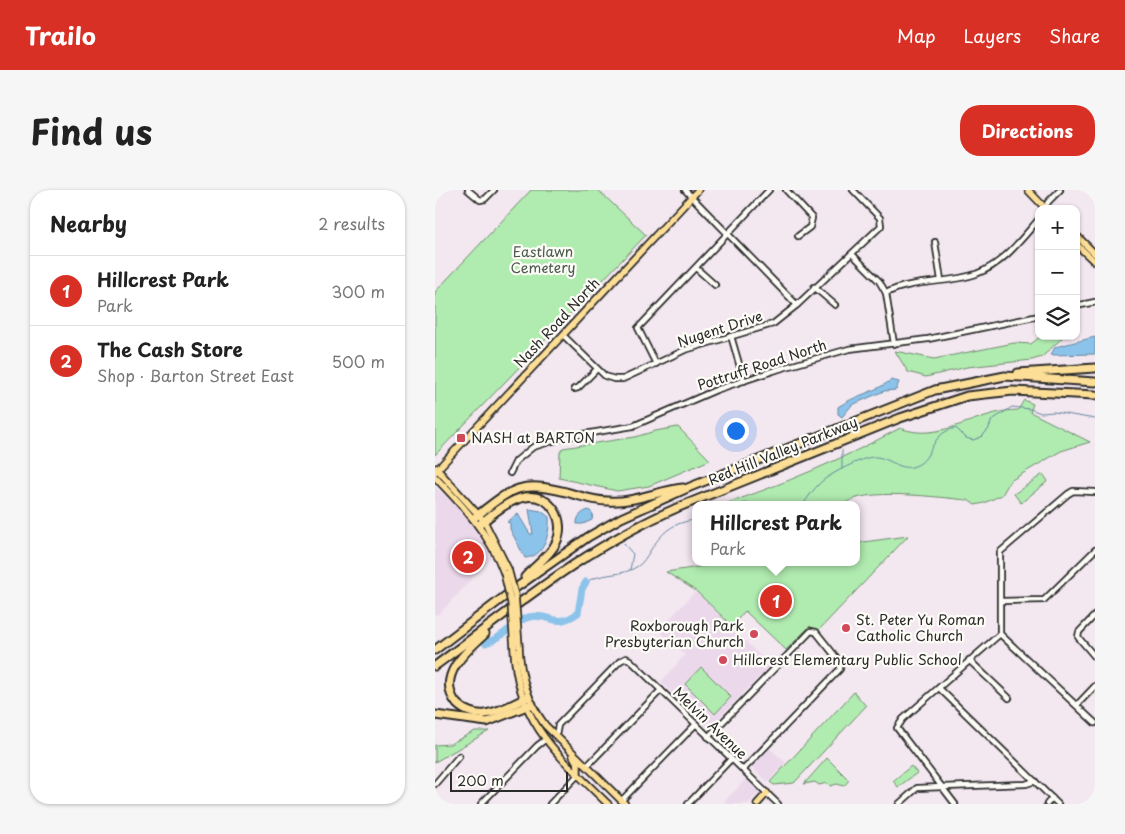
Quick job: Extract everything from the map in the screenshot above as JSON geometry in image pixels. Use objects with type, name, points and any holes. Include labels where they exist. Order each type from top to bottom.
[{"type":"highway","points":[[1005,376],[1023,372],[1095,368]]},
{"type":"highway","name":"Red Hill Valley Parkway","points":[[435,650],[557,558],[621,518],[690,487],[935,390],[1005,376],[1095,382]]},
{"type":"highway","name":"Red Hill Valley Parkway","points":[[696,501],[900,418],[967,396],[1013,391],[1082,394],[1095,397]]},
{"type":"highway","points":[[476,516],[504,496],[529,485],[541,486],[592,499],[615,502],[690,487]]},
{"type":"highway","points":[[481,523],[502,508],[525,497],[542,500],[557,513],[560,524],[557,542],[517,587]]},
{"type":"highway","name":"Red Hill Valley Parkway","points":[[435,666],[585,556],[647,521],[692,503]]},
{"type":"highway","points":[[494,623],[455,665],[449,678],[451,694],[464,710],[478,714],[491,712],[525,698]]},
{"type":"highway","points":[[435,715],[487,722],[529,705]]},
{"type":"main road","name":"Nash Road North","points":[[436,470],[698,190]]},
{"type":"main road","points":[[1028,190],[1042,205]]},
{"type":"main road","points":[[1080,239],[1095,254]]},
{"type":"main road","points":[[1080,248],[1095,262]]},
{"type":"main road","points":[[436,470],[481,523],[506,571],[515,595],[516,647],[525,698],[546,740],[608,804]]},
{"type":"main road","points":[[435,477],[476,516]]},
{"type":"main road","points":[[529,705],[545,725],[623,802]]},
{"type":"main road","points":[[568,747],[578,765],[579,775]]},
{"type":"main road","points":[[579,775],[585,774],[601,781]]},
{"type":"main road","points":[[757,804],[767,793]]},
{"type":"street","points":[[468,190],[480,200],[485,199],[494,190]]},
{"type":"street","points":[[685,190],[729,233],[797,305]]},
{"type":"street","points":[[656,364],[638,328],[769,190]]},
{"type":"street","points":[[786,190],[811,218],[810,227],[798,236]]},
{"type":"street","name":"Nugent Drive","points":[[563,335],[597,369],[614,379],[623,379],[685,350],[773,324],[797,305],[881,226],[882,221],[853,190]]},
{"type":"street","points":[[1047,205],[1060,190]]},
{"type":"street","points":[[886,292],[900,286],[975,274],[991,267],[1014,247],[1035,224]]},
{"type":"street","points":[[935,242],[941,280]]},
{"type":"street","points":[[852,254],[879,281],[886,292],[893,344]]},
{"type":"street","points":[[696,268],[715,285]]},
{"type":"street","points":[[814,287],[835,305]]},
{"type":"street","points":[[1080,305],[1095,302]]},
{"type":"street","name":"Pottruff Road North","points":[[510,473],[516,461],[533,447],[566,437],[633,426],[715,390],[849,349],[893,344],[985,328],[1035,317]]},
{"type":"street","points":[[731,336],[744,381]]},
{"type":"street","points":[[574,389],[578,388],[597,369]]},
{"type":"street","points":[[955,804],[897,728],[903,720],[1000,634],[1000,556],[1003,549],[1068,494],[1073,491],[1095,492]]},
{"type":"street","points":[[1001,601],[1044,600],[1095,550]]},
{"type":"street","points":[[1095,615],[1079,632],[1078,637],[1095,657]]},
{"type":"street","points":[[708,737],[811,631],[816,632],[841,666],[743,770]]},
{"type":"street","points":[[1000,634],[1095,723]]},
{"type":"street","name":"Melvin Avenue","points":[[556,736],[558,724],[620,661],[626,658],[778,804]]},
{"type":"street","points":[[969,660],[1009,698]]},
{"type":"street","points":[[1077,705],[1095,686]]},
{"type":"street","points":[[939,688],[1058,804]]},
{"type":"street","points":[[587,766],[661,690]]},
{"type":"street","points":[[623,802],[696,724]]},
{"type":"street","points":[[483,803],[537,746],[546,740]]},
{"type":"street","points":[[435,784],[459,756]]},
{"type":"street","points":[[688,804],[731,759]]},
{"type":"street","points":[[550,804],[579,775]]},
{"type":"street","points":[[899,804],[914,789],[1025,784],[1035,781]]},
{"type":"street","points":[[1047,804],[1053,798]]},
{"type":"shaded area","points":[[435,487],[463,512],[478,530],[492,557],[439,614],[435,615]]},
{"type":"shaded area","name":"Hillcrest Elementary Public School","points":[[696,591],[770,666],[709,728],[661,682],[685,655],[659,630]]},
{"type":"shaded area","points":[[763,742],[786,763],[768,782],[746,762]]},
{"type":"shaded area","points":[[746,779],[759,793],[748,804],[726,804],[724,802]]},
{"type":"green space","name":"Eastlawn Cemetery","points":[[531,190],[598,190],[646,235],[435,455],[435,292]]},
{"type":"green space","points":[[1036,340],[1060,340],[1042,357],[1032,360],[967,367],[926,377],[908,372],[895,351],[934,359],[1014,343],[1031,344]]},
{"type":"green space","points":[[1024,400],[1033,404],[1030,412],[1090,442],[1061,451],[1010,481],[1002,495],[975,505],[968,500],[903,495],[867,496],[850,501],[733,501],[813,470],[900,428],[915,432],[930,432],[1003,411],[1018,410]]},
{"type":"green space","points":[[678,427],[710,460],[649,486],[617,491],[559,478],[560,452],[563,448],[635,437]]},
{"type":"green space","points":[[1043,474],[1048,481],[1021,503],[1014,494]]},
{"type":"green space","points":[[908,536],[817,632],[810,626],[786,650],[745,611],[732,626],[696,591],[666,572],[704,566],[860,566],[860,542]]},
{"type":"green space","points":[[701,667],[731,697],[715,714],[685,684]]},
{"type":"green space","points":[[854,692],[866,706],[794,783],[774,785],[770,782]]},
{"type":"green space","points":[[475,731],[489,731],[435,762],[435,745],[450,744]]},
{"type":"green space","points":[[827,758],[849,780],[844,786],[837,784],[830,786],[827,783],[819,785],[815,782],[804,784]]},
{"type":"green space","points":[[911,766],[917,773],[898,787],[893,781]]},
{"type":"water","points":[[1095,337],[1095,354],[1051,355],[1055,347]]},
{"type":"water","points":[[891,380],[899,382],[896,390],[884,391],[852,405],[842,417],[838,414],[838,407],[851,399],[879,388]]},
{"type":"water","points":[[529,509],[541,511],[549,517],[549,523],[547,537],[542,549],[532,557],[525,558],[510,529],[510,523],[507,522],[518,514],[530,534],[533,534]]},
{"type":"water","points":[[589,510],[593,514],[592,520],[583,524],[577,524],[580,515]]},
{"type":"waterway","points":[[806,501],[820,483],[830,475],[863,460],[875,457],[885,459],[900,466],[910,467],[921,463],[936,440],[947,431],[956,428],[966,438],[973,440],[981,437],[988,430],[992,420],[1012,407],[1030,409],[1041,413],[1054,412],[1095,419]]},
{"type":"waterway","points":[[842,450],[842,469]]},
{"type":"waterway","points":[[586,582],[598,577],[626,572],[638,566],[664,533],[681,523],[692,520]]},
{"type":"waterway","points":[[624,544],[633,554],[630,570]]},
{"type":"waterway","points":[[485,643],[492,641],[518,622],[529,617],[536,616],[557,620],[570,618],[578,613],[582,589],[586,582]]},
{"type":"place","name":"NASH at BARTON","points":[[461,438]]},
{"type":"place","name":"The Cash Store","points":[[468,557]]},
{"type":"place","name":"Hillcrest Park","points":[[776,601]]},
{"type":"place","name":"St. Peter Yu Roman Catholic Church","points":[[846,628]]},
{"type":"place","name":"Roxborough Park Presbyterian Church","points":[[754,634]]},
{"type":"place","name":"Hillcrest Elementary Public School","points":[[723,660]]}]
